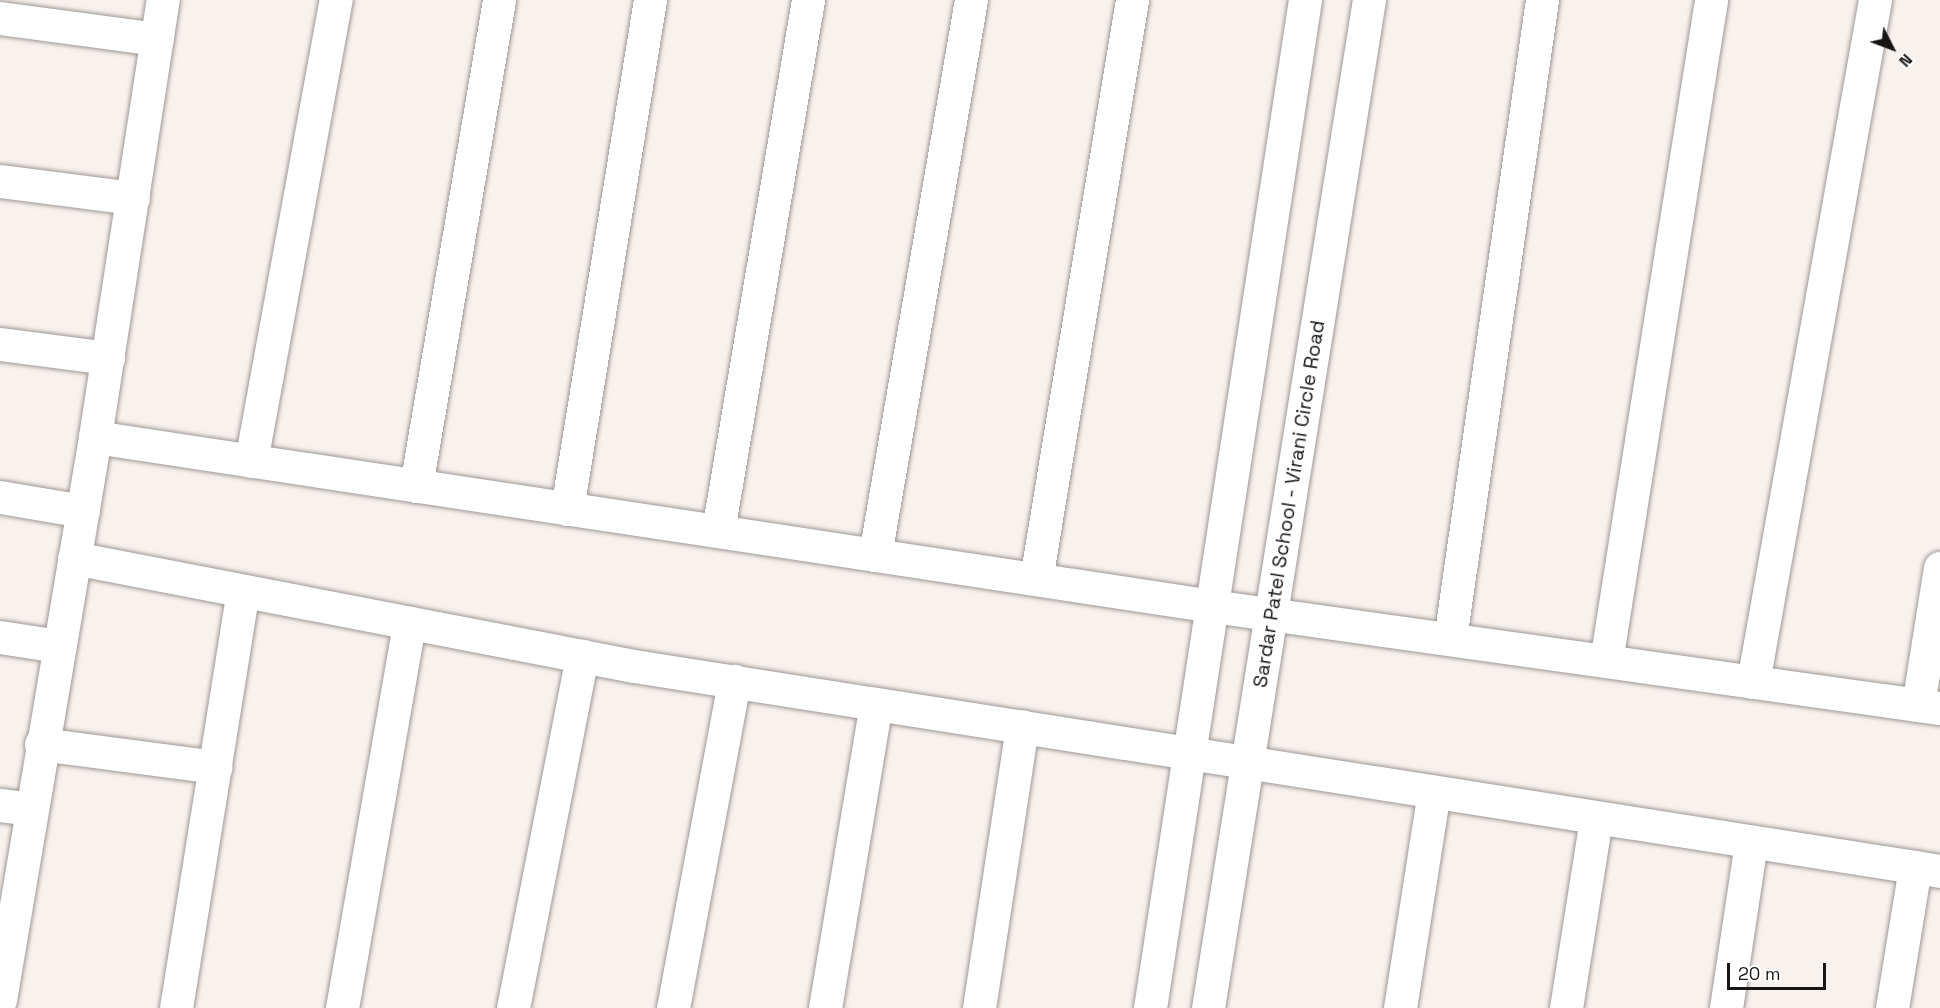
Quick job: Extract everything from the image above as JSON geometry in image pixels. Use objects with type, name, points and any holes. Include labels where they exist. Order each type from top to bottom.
[{"type":"street","points":[[2,979],[15,807],[41,744],[83,511],[163,0]]},
{"type":"street","points":[[251,461],[336,0]]},
{"type":"street","points":[[416,486],[499,0]]},
{"type":"street","points":[[567,509],[650,0]]},
{"type":"street","points":[[718,531],[808,0]]},
{"type":"street","points":[[875,555],[971,0]]},
{"type":"street","points":[[1036,579],[1132,0]]},
{"type":"street","points":[[1150,1008],[1305,0]]},
{"type":"street","name":"Sardar Patel School - Virani Circle Road","points":[[1208,1008],[1370,0]]},
{"type":"street","points":[[1450,639],[1542,0]]},
{"type":"street","points":[[1606,661],[1711,0]]},
{"type":"street","points":[[1753,682],[1875,0]]},
{"type":"street","points":[[0,18],[157,39]]},
{"type":"street","points":[[0,181],[133,198]]},
{"type":"street","points":[[0,344],[108,358]]},
{"type":"street","points":[[95,437],[1212,606],[1929,707],[1940,568]]},
{"type":"street","points":[[0,497],[83,511]]},
{"type":"street","points":[[74,558],[582,656],[1751,843],[1928,869],[1892,1008]]},
{"type":"street","points":[[176,1008],[243,591]]},
{"type":"street","points":[[342,1008],[409,622]]},
{"type":"street","points":[[0,637],[59,645]]},
{"type":"street","points":[[513,1008],[582,656]]},
{"type":"street","points":[[674,1008],[735,681]]},
{"type":"street","points":[[825,1008],[876,704]]},
{"type":"street","points":[[979,1008],[1022,726]]},
{"type":"street","points":[[41,744],[215,767]]},
{"type":"street","points":[[1400,1008],[1434,792]]},
{"type":"street","points":[[1566,1008],[1596,818]]},
{"type":"street","points":[[1726,1008],[1751,843]]}]
